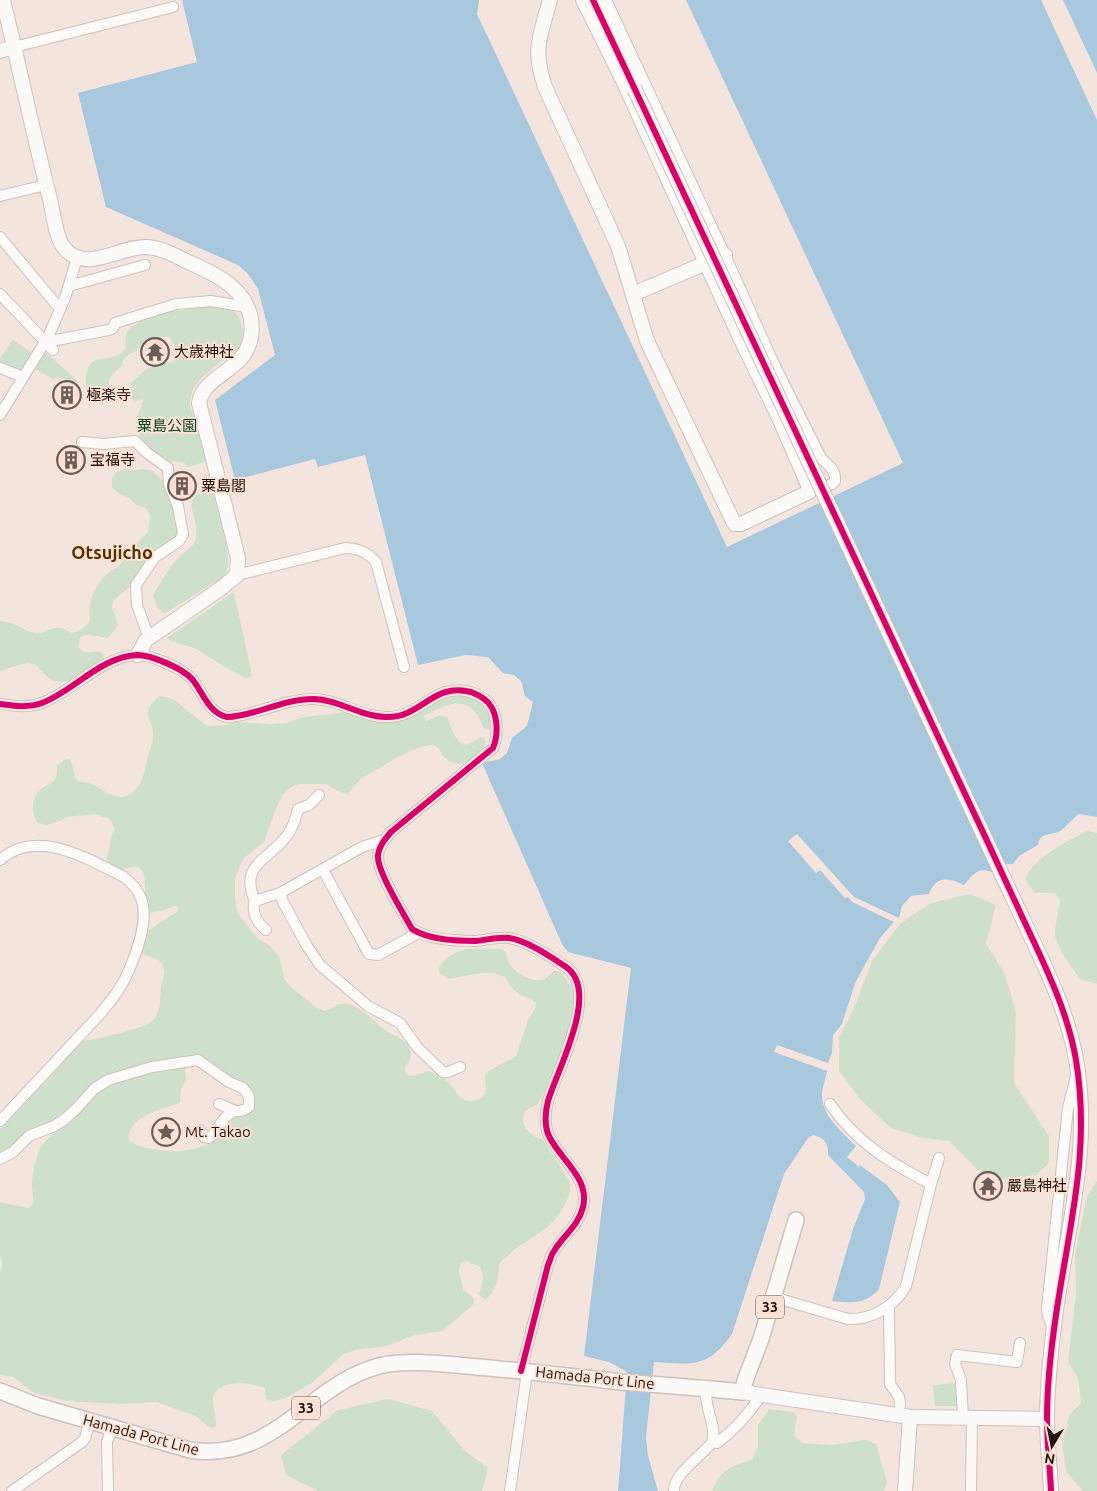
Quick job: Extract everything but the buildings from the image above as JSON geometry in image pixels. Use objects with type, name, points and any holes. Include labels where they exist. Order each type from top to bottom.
[{"type":"main road","name":"33","points":[[742,1392],[774,1297],[796,1220]]},
{"type":"main road","name":"Hamada Port Line","points":[[0,1391],[22,1401],[206,1453],[244,1447],[266,1436],[338,1385],[379,1366],[423,1364],[524,1371],[621,1382],[742,1392]]},
{"type":"street","points":[[3,0],[46,185],[61,243],[68,253],[77,258],[95,258],[140,247],[157,248],[199,266],[232,285],[242,296],[247,307],[252,326],[248,348],[234,366],[209,384],[200,397],[199,403],[238,558],[237,575]]},
{"type":"street","points":[[550,0],[538,47],[540,72],[545,87],[618,246],[647,340],[735,524],[741,524],[809,492],[832,484],[836,476],[832,467],[821,458],[774,364],[725,254],[606,0]]},
{"type":"street","points":[[581,0],[777,418],[809,492]]},
{"type":"street","points":[[593,0],[1020,913],[1060,1003],[1073,1044],[1078,1071],[1082,1120],[1081,1154],[1078,1188],[1054,1331],[1047,1419],[1051,1491]]},
{"type":"street","points":[[0,51],[173,7]]},
{"type":"street","points":[[1,194],[46,185]]},
{"type":"street","points":[[0,237],[60,309]]},
{"type":"street","points":[[633,294],[725,254]]},
{"type":"street","points":[[0,415],[24,377],[50,346],[77,258]]},
{"type":"street","points":[[69,286],[145,265]]},
{"type":"street","points":[[0,294],[50,346]]},
{"type":"street","points":[[50,346],[109,330],[113,328],[115,323],[176,304],[211,301],[247,307]]},
{"type":"street","points":[[0,368],[24,377]]},
{"type":"street","points":[[82,442],[103,444],[135,441],[147,453],[168,468],[169,484],[178,506],[183,534],[179,540],[155,557],[136,585],[137,605],[149,638]]},
{"type":"street","points":[[138,655],[146,640],[220,589],[237,575],[345,548],[355,548],[371,555],[376,562],[404,667]]},
{"type":"street","points":[[0,704],[22,707],[40,704],[52,699],[100,668],[122,658],[138,655],[151,658],[182,671],[192,679],[212,709],[221,716],[227,717],[304,699],[325,700],[386,717],[409,712],[434,696],[452,690],[468,692],[483,698],[489,703],[494,712],[496,723],[496,736],[493,748],[390,832],[378,854],[380,868],[412,929],[418,933],[438,938],[474,941],[509,938],[524,943],[567,968],[576,977],[580,993],[578,1010],[564,1058],[548,1102],[546,1119],[549,1137],[579,1178],[584,1206],[577,1222],[554,1252],[548,1265],[524,1371],[510,1491]]},
{"type":"street","points":[[266,930],[258,923],[254,914],[253,905],[255,901],[250,881],[254,868],[288,835],[298,809],[309,805],[319,795]]},
{"type":"street","points":[[255,901],[280,893],[362,847],[384,840]]},
{"type":"street","points":[[0,860],[17,850],[35,846],[72,852],[131,882],[140,894],[145,915],[140,942],[125,980],[113,998],[101,1014],[0,1121]]},
{"type":"street","points":[[323,870],[369,954],[378,955],[418,933]]},
{"type":"street","points":[[280,893],[291,917],[320,966],[368,1006],[400,1023],[418,1048],[444,1072],[460,1066]]},
{"type":"street","points":[[0,1159],[13,1152],[29,1136],[54,1126],[65,1119],[101,1083],[142,1071],[152,1066],[198,1060],[229,1082],[243,1088],[249,1096],[249,1107],[242,1112],[231,1113],[225,1117],[214,1134],[209,1138],[204,1137],[200,1130]]},
{"type":"street","points":[[219,1104],[235,1112]]},
{"type":"street","points":[[830,1104],[865,1144],[887,1160],[931,1184]]},
{"type":"street","points":[[774,1297],[848,1319],[861,1319],[870,1316],[898,1299],[906,1286],[939,1158]]},
{"type":"street","points":[[889,1306],[890,1384],[899,1397],[905,1416],[905,1491]]},
{"type":"street","points":[[971,1491],[968,1417],[961,1380],[955,1364],[958,1355],[1017,1362],[1020,1343]]},
{"type":"street","points":[[674,1491],[674,1483],[713,1441],[714,1434],[705,1398],[706,1389]]},
{"type":"street","points":[[742,1392],[905,1416],[1047,1419]]},
{"type":"street","points":[[713,1441],[717,1442],[747,1417],[762,1394]]},
{"type":"street","points":[[12,1491],[82,1442],[90,1421]]},
{"type":"street","points":[[108,1491],[107,1442],[112,1427]]},
{"type":"green space","name":"粟島公園","points":[[187,306],[223,306],[236,314],[242,324],[243,336],[236,354],[220,362],[202,377],[191,394],[190,405],[207,461],[189,467],[183,462],[162,461],[142,444],[136,421],[144,399],[136,401],[132,399],[130,388],[132,382],[144,371],[164,360],[167,363],[173,362],[176,349],[169,337],[162,337],[127,356],[111,377],[108,387],[96,400],[87,394],[86,375],[93,361],[112,357],[126,348],[126,334],[134,325],[170,308],[179,311]]},
{"type":"green space","points":[[13,340],[33,354],[21,373],[0,367],[0,358]]},
{"type":"green space","points":[[44,351],[79,382],[57,377],[53,379],[33,368]]},
{"type":"green space","points":[[125,469],[131,471],[140,469],[152,470],[163,481],[180,531],[174,540],[146,560],[134,583],[113,601],[112,608],[118,625],[108,638],[91,635],[81,636],[78,646],[80,649],[87,652],[99,651],[104,655],[103,660],[77,678],[62,682],[48,677],[38,667],[30,663],[0,671],[0,621],[14,624],[33,633],[55,628],[65,629],[71,633],[82,629],[90,620],[91,601],[99,583],[119,566],[148,532],[150,516],[146,508],[135,504],[128,497],[121,495],[112,488],[112,479],[116,472]]},
{"type":"green space","points":[[212,488],[227,549],[227,570],[220,579],[164,614],[157,607],[153,595],[172,565],[192,546],[195,540],[196,528],[192,507],[194,497]]},
{"type":"green space","points":[[234,592],[252,676],[244,678],[194,648],[170,641],[167,638]]},
{"type":"green space","points":[[456,695],[470,698],[480,703],[488,713],[491,726],[489,730],[483,727],[473,710],[467,705],[453,704],[445,706],[424,716],[425,720],[440,715],[447,717],[458,740],[464,745],[483,737],[485,741],[484,747],[479,753],[466,763],[452,762],[442,755],[436,746],[430,745],[398,757],[375,770],[358,781],[348,795],[326,784],[300,784],[293,786],[283,794],[264,842],[243,859],[235,878],[235,898],[238,914],[257,938],[270,946],[280,958],[284,979],[291,987],[317,1008],[325,1011],[344,1004],[363,1011],[385,1030],[407,1044],[411,1054],[404,1069],[407,1075],[412,1076],[429,1071],[441,1076],[461,1098],[468,1101],[479,1099],[486,1093],[485,1077],[489,1071],[516,1056],[536,1003],[516,991],[505,977],[494,973],[481,973],[449,979],[440,973],[438,969],[444,961],[458,951],[482,948],[501,949],[506,952],[508,962],[512,967],[530,979],[545,979],[554,971],[559,971],[570,985],[574,994],[572,1020],[563,1051],[550,1082],[537,1105],[530,1108],[523,1118],[526,1128],[530,1133],[543,1140],[570,1183],[568,1198],[560,1213],[553,1222],[499,1264],[497,1283],[493,1292],[486,1299],[481,1297],[479,1293],[483,1280],[480,1267],[466,1261],[461,1262],[459,1270],[463,1290],[474,1298],[473,1305],[442,1331],[415,1335],[387,1346],[356,1350],[344,1354],[312,1383],[284,1399],[273,1401],[266,1399],[265,1388],[251,1384],[227,1385],[215,1393],[213,1399],[216,1426],[213,1428],[195,1416],[157,1402],[118,1404],[66,1401],[32,1392],[13,1377],[0,1375],[0,1271],[2,1260],[0,1257],[0,1202],[28,1208],[33,1204],[32,1183],[34,1168],[41,1146],[55,1130],[49,1125],[25,1132],[10,1148],[0,1152],[0,1129],[18,1106],[47,1080],[79,1042],[131,1030],[155,1018],[159,1007],[164,969],[159,960],[141,952],[148,932],[178,911],[178,907],[175,906],[149,913],[146,903],[145,879],[141,869],[131,867],[122,870],[107,863],[111,838],[115,829],[110,819],[95,814],[66,817],[46,825],[38,823],[34,815],[33,806],[37,793],[54,780],[57,766],[64,760],[70,759],[77,780],[92,784],[116,797],[127,796],[132,793],[143,776],[153,742],[152,725],[148,713],[149,708],[159,696],[173,699],[207,726],[226,725],[235,722],[287,723],[304,717],[346,712],[378,720]],"holes":[[[206,1063],[253,1103],[246,1115],[232,1116],[213,1139],[197,1148],[177,1151],[156,1150],[129,1141],[133,1125],[139,1120],[155,1111],[180,1103],[181,1089],[186,1080],[185,1070],[188,1065]]]},
{"type":"green space","points":[[1088,831],[1097,833],[1097,984],[1080,979],[1056,940],[1055,932],[1060,900],[1055,893],[1035,893],[1025,879],[1029,871],[1052,850]]},
{"type":"green space","points":[[970,894],[996,905],[986,944],[1005,974],[1016,1012],[1014,1083],[1049,1136],[1049,1163],[1036,1175],[1009,1179],[985,1177],[949,1141],[923,1138],[891,1128],[861,1100],[839,1071],[839,1037],[855,1006],[872,961],[900,924],[931,903]]},
{"type":"green space","points":[[1097,1181],[1097,1491],[1083,1491],[1066,1471],[1062,1444],[1069,1415],[1081,1403],[1078,1378],[1068,1362],[1076,1293],[1075,1255],[1087,1196]]},
{"type":"green space","points":[[956,1383],[957,1406],[935,1406],[933,1385]]},
{"type":"green space","points":[[388,1399],[432,1411],[465,1451],[488,1468],[482,1491],[318,1491],[286,1475],[281,1455],[338,1410]]},
{"type":"green space","points":[[769,1409],[793,1412],[797,1416],[794,1435],[802,1443],[831,1445],[865,1440],[876,1444],[887,1482],[884,1491],[712,1491],[719,1478],[727,1470],[752,1460],[758,1447],[758,1425]]},
{"type":"water","points":[[182,0],[479,0],[477,14],[727,547],[903,463],[686,0],[1041,0],[1097,120],[1097,817],[1079,814],[1060,831],[1041,838],[1038,845],[1019,856],[1013,864],[1002,864],[992,872],[983,870],[976,872],[964,885],[948,880],[939,881],[929,894],[911,896],[902,906],[899,918],[854,897],[797,834],[788,841],[816,873],[820,870],[845,898],[848,897],[852,902],[894,922],[880,938],[855,983],[842,1024],[833,1035],[832,1053],[828,1063],[777,1045],[774,1052],[827,1071],[822,1094],[825,1109],[839,1129],[856,1146],[847,1157],[887,1185],[900,1202],[879,1289],[868,1298],[857,1302],[832,1301],[853,1229],[865,1199],[864,1192],[828,1155],[828,1147],[823,1139],[813,1135],[808,1138],[784,1174],[732,1334],[707,1359],[689,1363],[654,1362],[646,1437],[648,1456],[658,1491],[618,1491],[627,1372],[609,1362],[584,1356],[631,968],[568,952],[562,944],[482,763],[500,759],[507,753],[512,738],[527,726],[533,702],[525,696],[521,681],[514,675],[503,673],[488,657],[466,655],[418,665],[365,455],[318,467],[315,459],[235,480],[215,400],[275,355],[258,289],[249,275],[238,265],[106,207],[78,93],[197,62]]},
{"type":"water","points":[[1063,0],[1097,0],[1097,73]]},
{"type":"cycle path","points":[[593,0],[998,864],[1060,1002],[1072,1040],[1080,1093],[1080,1157],[1051,1354],[1047,1406],[1051,1491]]},
{"type":"cycle path","points":[[0,704],[16,706],[37,705],[54,698],[99,668],[124,657],[137,655],[158,660],[187,675],[196,684],[210,707],[220,715],[227,717],[248,714],[291,702],[313,699],[331,702],[377,716],[398,716],[409,712],[436,696],[458,690],[474,693],[490,705],[497,728],[493,748],[391,832],[381,846],[378,855],[381,871],[412,929],[426,936],[451,940],[516,939],[531,945],[566,967],[576,978],[579,994],[574,1031],[548,1101],[546,1120],[550,1138],[579,1179],[584,1197],[583,1207],[578,1219],[551,1256],[521,1371]]},
{"type":"place","name":"大歳神社","points":[[155,352]]},
{"type":"place","name":"極楽寺","points":[[67,395]]},
{"type":"place","name":"宝福寺","points":[[71,460]]},
{"type":"place","name":"粟島閣","points":[[182,486]]},
{"type":"place","name":"Mt. Takao","points":[[166,1132]]},
{"type":"place","name":"嚴島神社","points":[[988,1186]]},
{"type":"district","name":"Otsujicho","points":[[112,553]]}]
